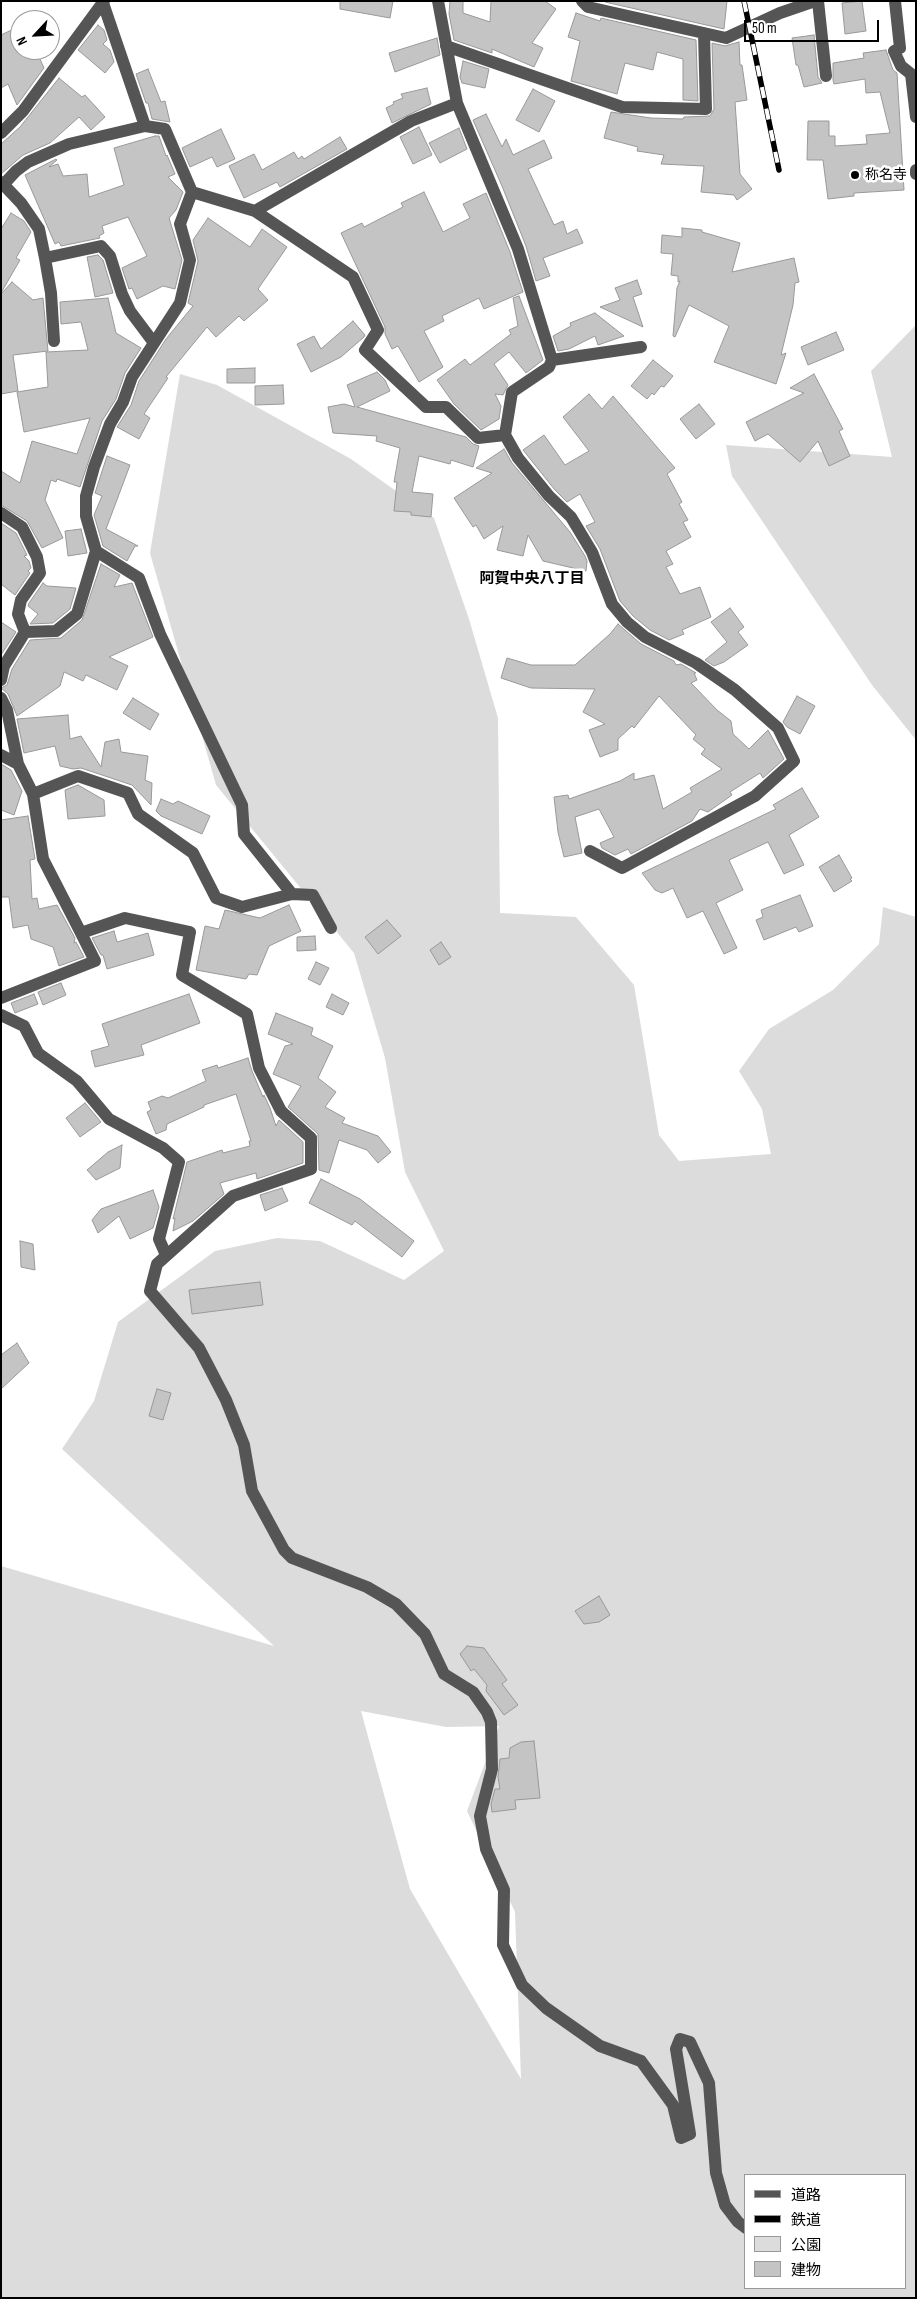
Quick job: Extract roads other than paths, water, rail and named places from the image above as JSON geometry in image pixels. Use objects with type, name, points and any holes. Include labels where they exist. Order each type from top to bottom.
[{"type":"street","points":[[438,1],[457,103],[518,249],[552,360],[549,367],[512,392],[506,435],[518,458],[542,489],[571,517],[592,552],[612,604],[627,622],[645,637],[696,663],[736,690],[778,728],[794,761],[754,796],[622,868],[590,851]]},
{"type":"street","points":[[582,1],[588,7],[726,38],[780,13],[817,1],[826,76]]},
{"type":"street","points":[[895,1],[900,48],[894,51],[901,66],[911,74],[916,117]]},
{"type":"street","points":[[104,2],[145,126]]},
{"type":"street","points":[[1,133],[23,111],[104,2]]},
{"type":"street","points":[[446,46],[622,107],[706,109],[704,33]]},
{"type":"street","points":[[254,211],[411,121],[457,103]]},
{"type":"street","points":[[25,632],[56,631],[77,614],[96,551],[86,516],[86,496],[90,481],[110,424],[123,402],[132,377],[180,303],[190,269],[190,260],[180,224],[192,192],[165,129],[145,126],[70,144],[28,162],[2,183],[21,203],[39,229],[51,293],[54,341]]},
{"type":"street","points":[[916,170],[914,174],[916,174]]},
{"type":"street","points":[[192,192],[254,211],[353,277],[378,330],[365,350],[426,407],[446,407],[478,438],[506,435]]},
{"type":"street","points":[[45,258],[101,246],[110,256],[122,294],[130,311],[154,343]]},
{"type":"street","points":[[552,360],[641,347]]},
{"type":"street","points":[[1,513],[22,527],[37,557],[40,574],[21,600],[18,614],[25,632]]},
{"type":"street","points":[[96,551],[139,578],[160,634],[242,805],[244,834],[292,894]]},
{"type":"street","points":[[1,680],[3,666],[25,632]]},
{"type":"street","points":[[1,698],[7,710],[18,764],[32,794],[43,859],[95,961],[1,998]]},
{"type":"street","points":[[1,755],[18,764]]},
{"type":"street","points":[[32,794],[78,776],[128,793],[138,814],[194,853],[216,898],[242,907],[292,894],[313,896],[331,928]]},
{"type":"street","points":[[82,933],[125,918],[190,932],[182,975],[247,1014],[259,1068],[281,1111],[311,1138],[310,1169],[232,1196],[157,1264],[150,1290],[204,1356],[226,1400],[244,1446],[252,1491],[284,1550],[292,1558],[367,1587],[396,1604],[425,1634],[444,1674],[472,1692],[487,1712],[492,1722],[492,1769],[480,1816],[486,1849],[504,1890],[503,1945],[522,1985],[546,2008],[600,2046],[641,2061],[673,2105],[681,2138],[690,2134],[676,2049],[680,2039],[690,2042],[709,2083],[716,2173],[725,2205],[738,2222],[744,2226]]},
{"type":"street","points":[[1,1015],[24,1026],[38,1053],[77,1081],[108,1119],[163,1148],[179,1162],[159,1239],[166,1255]]},
{"type":"railway","points":[[744,1],[779,170]]},
{"type":"place","name":"称名寺","points":[[855,175]]},
{"type":"district","name":"阿賀中央八丁目","points":[[532,579]]}]
